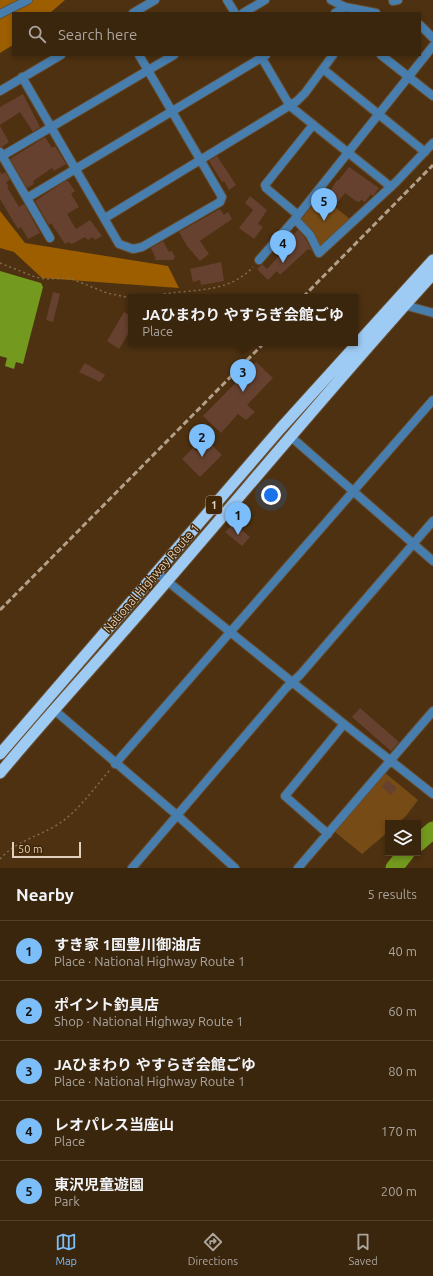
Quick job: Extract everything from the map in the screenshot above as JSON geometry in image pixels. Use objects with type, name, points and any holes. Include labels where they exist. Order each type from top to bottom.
[{"type":"highway","name":"National Highway Route 1","points":[[358,342],[433,260]]},
{"type":"highway","name":"National Highway Route 1","points":[[0,773],[53,709],[167,581],[290,436],[433,274]]},
{"type":"highway","name":"National Highway Route 1","points":[[0,754],[280,428],[355,346]]},
{"type":"street","points":[[0,14],[28,0]]},
{"type":"street","points":[[135,12],[155,0]]},
{"type":"street","points":[[227,0],[234,12]]},
{"type":"street","points":[[245,12],[265,0]]},
{"type":"street","points":[[331,0],[345,7],[362,12]]},
{"type":"street","points":[[337,12],[345,7]]},
{"type":"street","points":[[421,26],[433,38]]},
{"type":"street","points":[[259,260],[296,217],[433,46]]},
{"type":"street","points":[[0,91],[58,56]]},
{"type":"street","points":[[22,77],[119,244],[133,249],[142,247],[220,202],[222,197],[140,56]]},
{"type":"street","points":[[50,238],[1,154],[51,128],[172,56]]},
{"type":"street","points":[[27,198],[262,56],[290,106],[390,187]]},
{"type":"street","points":[[104,218],[290,106],[305,93],[332,56]]},
{"type":"street","points":[[382,56],[433,96]]},
{"type":"street","points":[[323,69],[425,152]]},
{"type":"street","points":[[313,125],[265,185],[266,188],[296,217],[310,235],[319,253],[390,187],[433,143]]},
{"type":"street","points":[[404,306],[433,313]]},
{"type":"street","points":[[115,764],[433,400]]},
{"type":"street","points":[[290,436],[433,560]]},
{"type":"street","points":[[132,868],[433,521]]},
{"type":"street","points":[[156,572],[389,761],[433,794]]},
{"type":"street","points":[[53,709],[115,764],[178,816],[235,868]]},
{"type":"street","points":[[298,868],[433,711]]},
{"type":"street","points":[[328,834],[285,796],[344,724]]},
{"type":"path","points":[[174,294],[208,290],[233,283],[250,270],[259,260]]},
{"type":"path","points":[[0,263],[35,277],[45,279],[69,278],[107,293],[128,297]]},
{"type":"path","points":[[0,859],[6,852],[23,840],[58,824],[70,815],[115,764]]},
{"type":"shaded area","points":[[0,0],[65,0],[51,12],[12,12],[12,46],[0,53]]},
{"type":"shaded area","points":[[320,195],[350,219],[319,248],[300,221]]},
{"type":"shaded area","points":[[0,211],[25,243],[168,266],[179,288],[42,278],[14,252],[0,248]]},
{"type":"shaded area","points":[[0,271],[41,283],[43,287],[23,364],[16,362],[14,369],[5,366],[7,358],[0,356]]},
{"type":"shaded area","points":[[384,772],[418,800],[401,820],[385,820],[385,835],[362,854],[334,831]]},
{"type":"building","points":[[23,94],[40,127],[33,132],[20,112],[0,125],[0,107]]},
{"type":"building","points":[[0,126],[9,142],[2,147],[0,147]]},
{"type":"building","points":[[45,137],[52,148],[55,146],[66,164],[54,171],[52,168],[33,181],[34,184],[27,188],[10,159]]},
{"type":"building","points":[[217,156],[236,185],[229,190],[224,181],[222,182],[209,161]]},
{"type":"building","points":[[349,167],[379,188],[373,196],[371,194],[365,202],[361,200],[359,202],[356,201],[345,193],[337,203],[327,196],[337,180],[338,181]]},
{"type":"building","points":[[0,172],[2,174],[5,172],[10,180],[6,182],[9,187],[7,187],[19,207],[24,204],[40,233],[28,239],[21,227],[18,229],[0,199]]},
{"type":"building","points":[[65,181],[68,181],[75,191],[71,194],[79,207],[67,214],[76,229],[90,220],[102,236],[95,240],[93,237],[88,240],[85,237],[74,243],[71,244],[69,242],[65,244],[51,223],[49,225],[35,201]]},
{"type":"building","points":[[250,196],[267,210],[258,224],[263,227],[254,239],[239,228],[253,210],[245,203]]},
{"type":"building","points":[[220,209],[224,215],[228,212],[232,219],[200,241],[209,254],[200,261],[187,246],[179,232]]},
{"type":"building","points":[[298,230],[305,238],[312,251],[308,249],[280,275],[277,271],[268,280],[257,269],[262,264],[267,269],[280,255],[282,257],[292,247],[284,240],[291,231],[294,234]]},
{"type":"building","points":[[163,241],[169,252],[172,251],[175,257],[173,260],[154,260],[156,259],[151,248]]},
{"type":"building","points":[[221,262],[224,281],[201,285],[200,280],[193,282],[190,269]]},
{"type":"building","points":[[53,292],[60,294],[53,322],[46,320]]},
{"type":"building","points":[[124,312],[128,314],[128,334],[119,349],[107,341]]},
{"type":"building","points":[[256,362],[273,378],[247,405],[255,412],[246,420],[238,414],[221,433],[203,416]]},
{"type":"building","points":[[85,363],[105,375],[100,382],[79,372]]},
{"type":"building","points":[[207,440],[222,455],[200,477],[182,459],[193,448],[196,451]]},
{"type":"building","points":[[234,523],[250,537],[242,546],[225,532]]},
{"type":"building","points":[[360,708],[399,742],[391,751],[352,717]]},
{"type":"building","points":[[387,780],[397,788],[391,795],[382,787]]},
{"type":"waterway","points":[[421,840],[433,830]]},
{"type":"waterway","points":[[394,868],[404,856]]},
{"type":"railway","points":[[306,294],[433,165]]},
{"type":"railway","points":[[0,610],[261,346]]},
{"type":"place","name":"東沢児童遊園","points":[[324,221]]},
{"type":"place","name":"レオパレス当座山","points":[[283,263]]},
{"type":"place","name":"JAひまわり やすらぎ会館ごゆ","points":[[243,392]]},
{"type":"place","name":"ポイント釣具店","points":[[202,457]]},
{"type":"place","name":"すき家 1国豊川御油店","points":[[238,535]]}]
